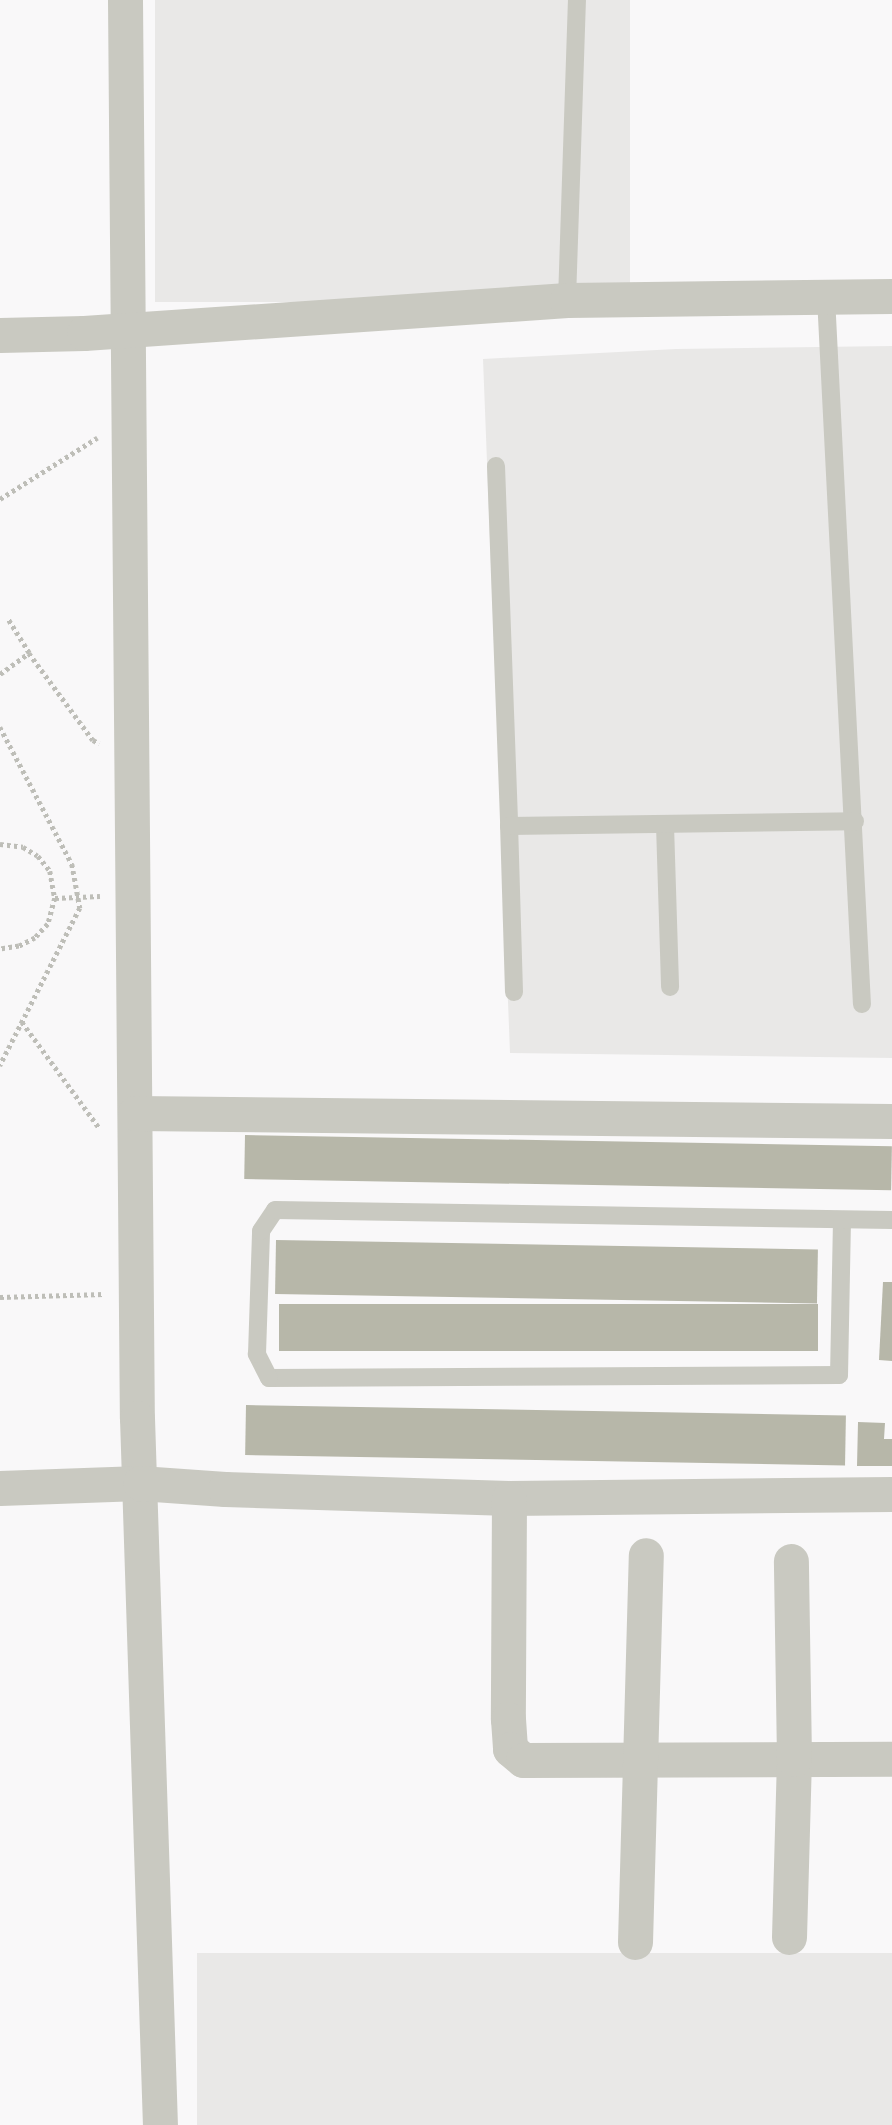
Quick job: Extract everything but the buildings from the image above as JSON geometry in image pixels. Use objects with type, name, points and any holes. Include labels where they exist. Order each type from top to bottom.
[{"type":"street","points":[[125,0],[140,1483],[160,2125]]},
{"type":"street","points":[[0,335],[127,330],[567,300],[892,296]]},
{"type":"street","points":[[135,1114],[892,1121]]},
{"type":"street","points":[[0,1488],[140,1483],[509,1498],[892,1494]]},
{"type":"street","points":[[509,1498],[510,1749],[523,1760],[892,1759]]},
{"type":"street","points":[[635,1942],[646,1555]]},
{"type":"street","points":[[789,1937],[794,1759],[792,1562]]},
{"type":"lane","points":[[567,300],[577,0]]},
{"type":"lane","points":[[827,298],[862,1004]]},
{"type":"lane","points":[[496,466],[514,992]]},
{"type":"lane","points":[[509,825],[855,821]]},
{"type":"lane","points":[[665,825],[670,987]]},
{"type":"lane","points":[[842,1220],[839,1375],[269,1378],[257,1354],[261,1231],[275,1210],[892,1220]]},
{"type":"path","points":[[0,499],[109,431]]},
{"type":"path","points":[[8,619],[93,740],[102,744]]},
{"type":"path","points":[[0,674],[30,653]]},
{"type":"path","points":[[0,727],[72,864],[80,908],[0,1066]]},
{"type":"path","points":[[0,844],[23,847],[38,856],[50,871],[55,898],[48,924],[35,938],[19,946],[0,949]]},
{"type":"path","points":[[55,898],[113,895]]},
{"type":"path","points":[[22,1022],[108,1140]]},
{"type":"path","points":[[0,1297],[117,1293]]},
{"type":"shaded area","points":[[155,0],[630,0],[630,302],[155,302]]},
{"type":"shaded area","points":[[892,346],[892,1058],[510,1053],[483,359],[676,349]]},
{"type":"shaded area","points":[[197,1953],[892,1953],[892,2125],[197,2125]]}]
